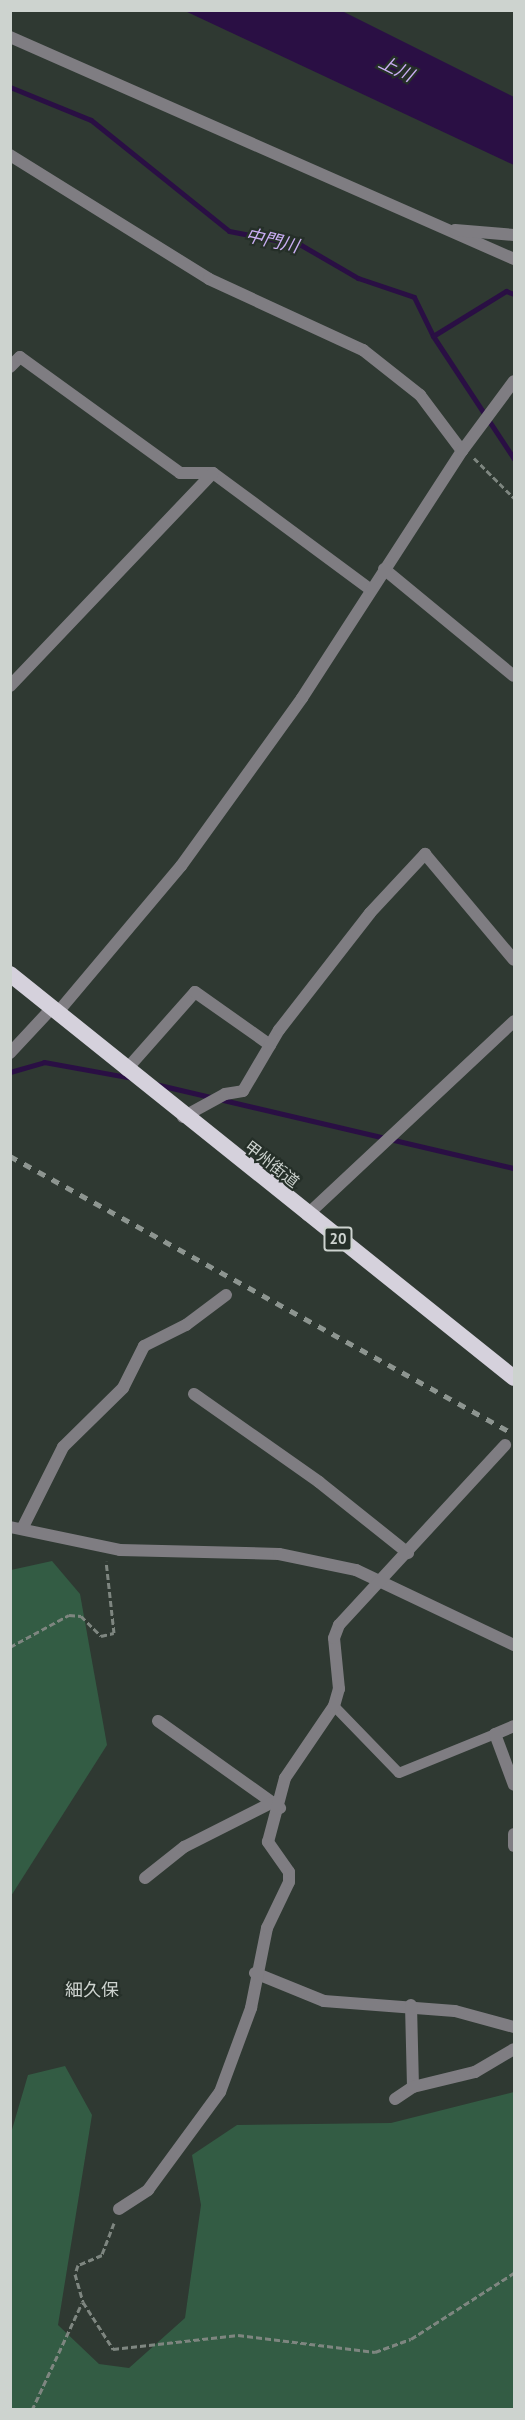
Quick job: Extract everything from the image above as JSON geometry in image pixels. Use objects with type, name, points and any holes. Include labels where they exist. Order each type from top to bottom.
[{"type":"highway","name":"甲州街道","points":[[10,974],[183,1117],[514,1378]]},
{"type":"street","points":[[10,37],[514,260]]},
{"type":"street","points":[[10,155],[209,279],[363,350],[420,395],[462,451]]},
{"type":"street","points":[[445,230],[514,235]]},
{"type":"street","points":[[10,367],[20,357],[180,473],[213,473],[370,589]]},
{"type":"street","points":[[10,1053],[55,1010],[181,866],[302,698],[370,589],[462,451],[513,383]]},
{"type":"street","points":[[10,686],[213,473]]},
{"type":"street","points":[[384,569],[514,676]]},
{"type":"street","points":[[183,1117],[225,1094],[243,1091],[270,1045],[370,913],[425,854],[514,960]]},
{"type":"street","points":[[126,1070],[195,992],[270,1045]]},
{"type":"street","points":[[307,1215],[514,1021]]},
{"type":"street","points":[[226,1295],[186,1325],[144,1346],[123,1388],[63,1447],[16,1528],[105,1547],[279,1554],[383,1581],[514,1645]]},
{"type":"street","points":[[194,1394],[319,1482],[408,1553]]},
{"type":"street","points":[[119,2209],[148,2190],[220,2092],[251,2008],[255,1973],[267,1928],[290,1882],[289,1872],[268,1842],[275,1805],[285,1778],[334,1706],[339,1689],[334,1638],[339,1625],[383,1581],[505,1445]]},
{"type":"street","points":[[158,1721],[275,1805]]},
{"type":"street","points":[[514,1726],[495,1734],[514,1785]]},
{"type":"street","points":[[145,1878],[184,1847],[275,1805]]},
{"type":"street","points":[[514,1834],[514,1846]]},
{"type":"street","points":[[255,1973],[324,2001],[411,2005],[514,2027]]},
{"type":"street","points":[[411,2005],[413,2087]]},
{"type":"street","points":[[395,2099],[413,2087],[476,2072],[514,2049]]},
{"type":"lane","points":[[334,1706],[399,1773],[495,1734]]},
{"type":"path","points":[[462,451],[486,465],[514,498]]},
{"type":"path","points":[[10,1647],[69,1615],[81,1616],[100,1636],[114,1633],[105,1547]]},
{"type":"path","points":[[119,2209],[102,2255],[78,2265],[75,2274],[83,2302],[113,2349],[238,2335],[375,2352],[411,2339],[514,2273]]},
{"type":"path","points":[[32,2409],[83,2302]]},
{"type":"green space","points":[[52,1561],[80,1594],[107,1745],[11,1896],[11,1570]]},
{"type":"green space","points":[[65,2066],[92,2115],[58,2325],[99,2364],[129,2368],[185,2318],[201,2205],[192,2155],[237,2125],[391,2123],[514,2092],[514,2409],[11,2409],[11,2133],[28,2075]]},
{"type":"water","name":"上川","points":[[185,11],[342,11],[514,97],[514,165]]},
{"type":"waterway","name":"中門川","points":[[10,87],[91,120],[229,231],[301,245],[358,278],[414,297],[433,336],[514,459]]},
{"type":"waterway","points":[[433,336],[506,291],[514,294]]},
{"type":"waterway","points":[[10,1072],[44,1062],[132,1078]]},
{"type":"waterway","points":[[155,1084],[514,1168]]},
{"type":"railway","points":[[10,1156],[514,1434]]},
{"type":"district","name":"細久保","points":[[92,1990]]}]
